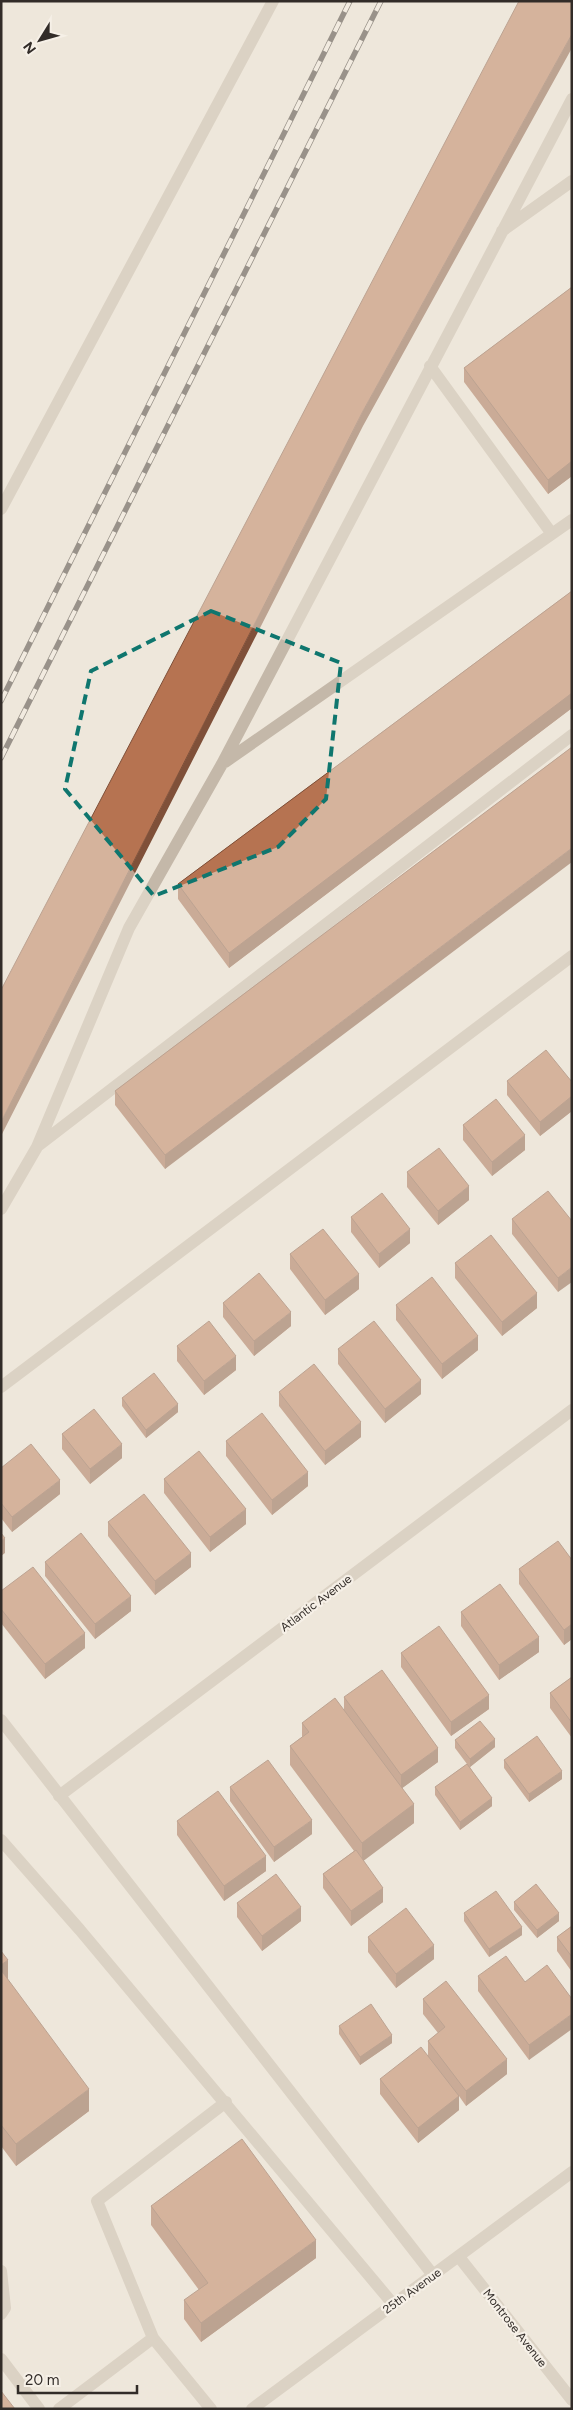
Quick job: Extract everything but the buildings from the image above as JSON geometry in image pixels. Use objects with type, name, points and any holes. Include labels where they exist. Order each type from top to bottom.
[{"type":"street","points":[[1,510],[273,1]]},
{"type":"street","points":[[1,1209],[37,1147],[130,928],[222,764],[500,232],[572,99]]},
{"type":"street","points":[[500,232],[572,182]]},
{"type":"street","points":[[430,366],[552,534]]},
{"type":"street","points":[[222,764],[572,520]]},
{"type":"street","points":[[37,1147],[572,735]]},
{"type":"street","points":[[1,1387],[572,956]]},
{"type":"street","name":"Atlantic Avenue","points":[[59,1796],[572,1410]]},
{"type":"street","points":[[1,1720],[433,2275]]},
{"type":"street","points":[[1,1840],[226,2102],[393,2304]]},
{"type":"street","points":[[211,2409],[153,2338],[97,2201],[226,2102]]},
{"type":"street","name":"25th Avenue","points":[[252,2409],[572,2172]]},
{"type":"street","name":"Montrose Avenue","points":[[459,2257],[572,2400]]},
{"type":"street","points":[[1,2271],[5,2308],[1,2314]]},
{"type":"street","points":[[59,2409],[153,2338]]},
{"type":"street","points":[[1,2359],[39,2409]]},
{"type":"highlighted area","points":[[211,611],[341,663],[326,799],[278,847],[154,896],[65,789],[91,671]]},
{"type":"railway","points":[[1,701],[350,1]]},
{"type":"railway","points":[[1,758],[381,1]]}]
